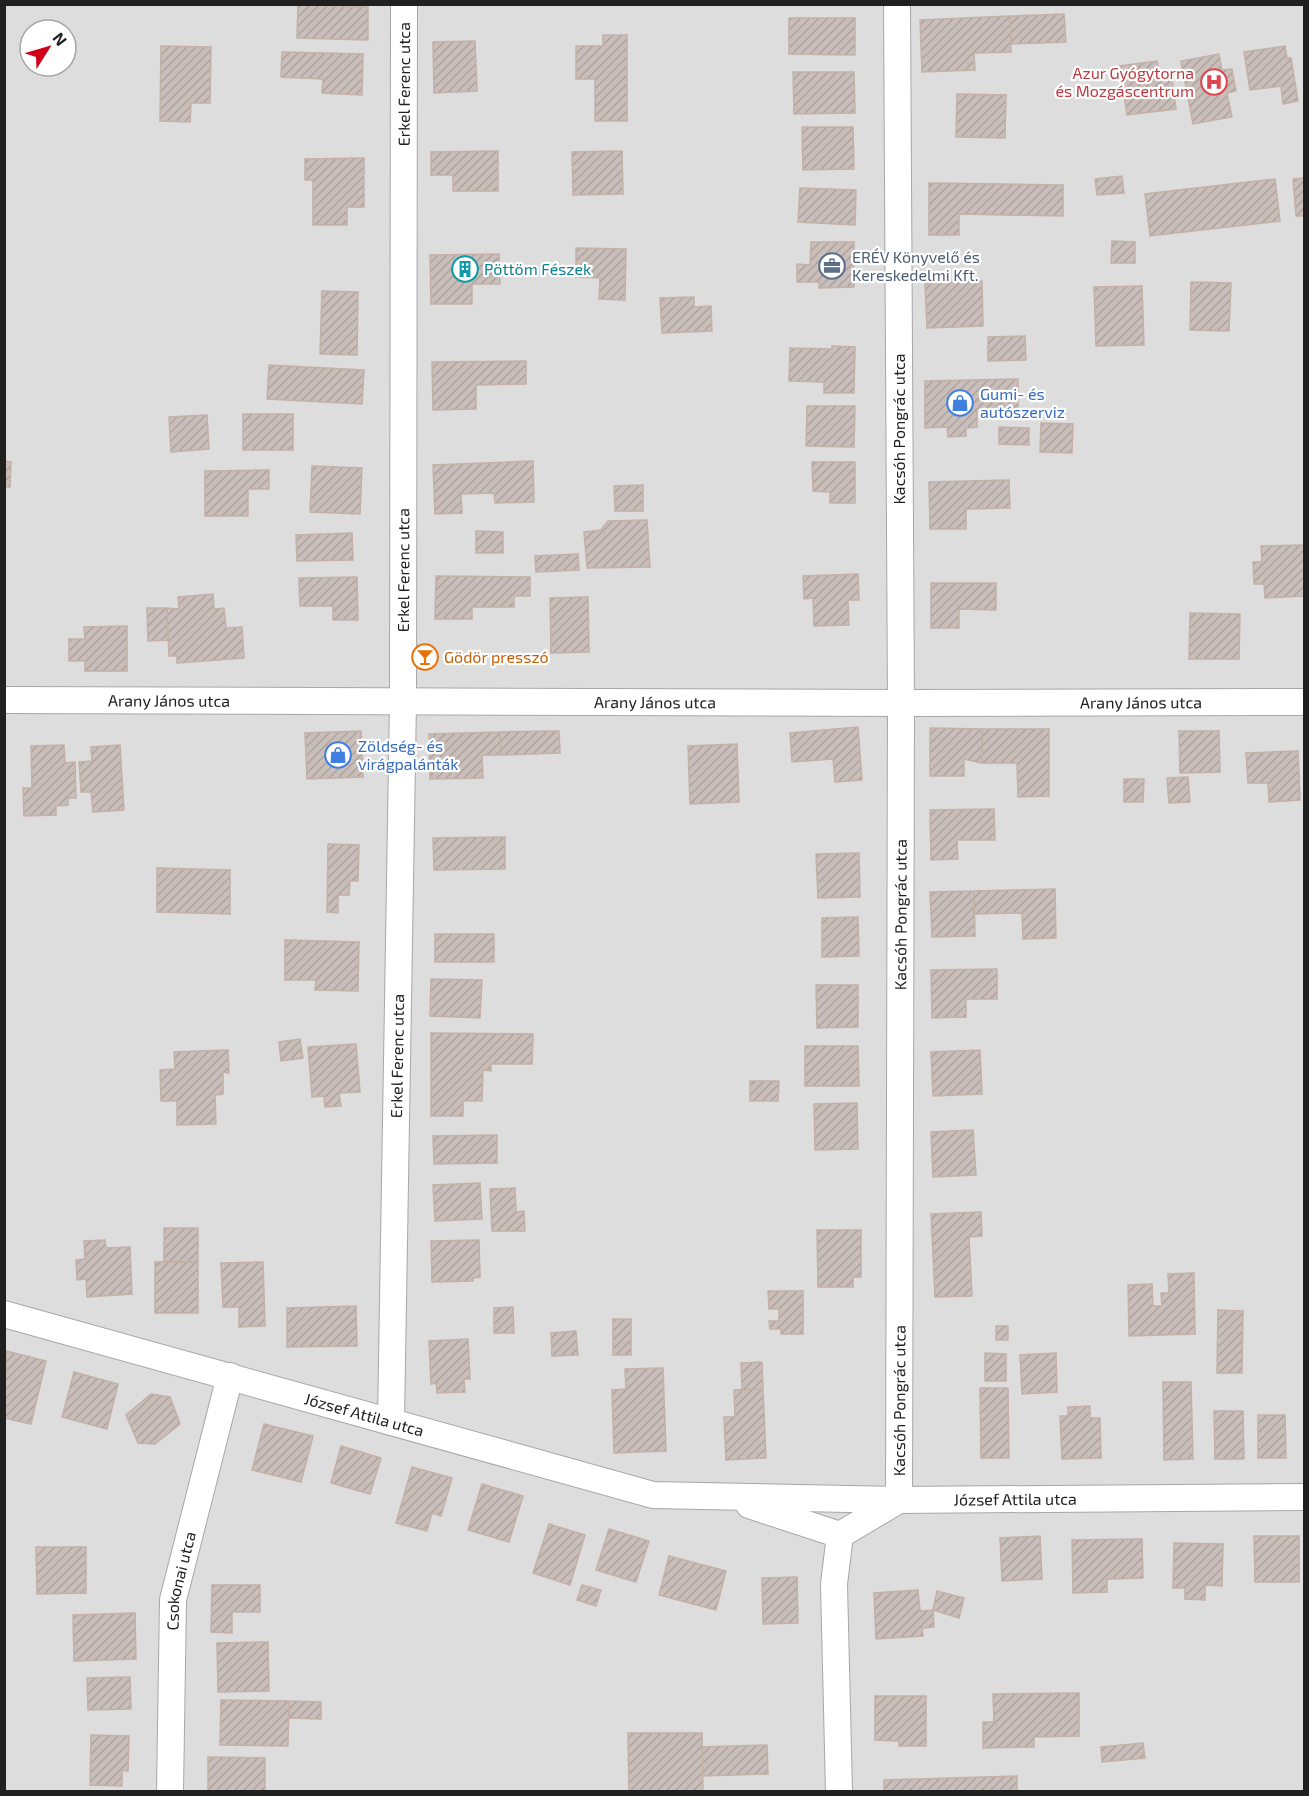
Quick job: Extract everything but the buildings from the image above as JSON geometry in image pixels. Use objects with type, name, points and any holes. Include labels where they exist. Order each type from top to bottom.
[{"type":"street","name":"Erkel Ferenc utca","points":[[392,1422],[403,701],[404,4]]},
{"type":"street","name":"Kacsóh Pongrác utca","points":[[840,1535],[899,1500],[901,703],[897,4]]},
{"type":"street","name":"Arany János utca","points":[[4,700],[1305,702]]},
{"type":"street","name":"József Attila utca","points":[[4,1314],[653,1495],[899,1500],[1305,1497]]},
{"type":"street","name":"Csokonai utca","points":[[170,1791],[173,1600],[230,1376]]},
{"type":"street","name":"József Attila utca","points":[[726,1497],[840,1535]]},
{"type":"street","points":[[839,1791],[834,1584],[840,1535]]},
{"type":"shaded area","points":[[5,5],[1304,5],[1304,1791],[5,1791]]},
{"type":"place","name":"Azur Gyógytorna és Mozgáscentrum","points":[[1214,82]]},
{"type":"place","name":"ERÉV Könyvelő és Kereskedelmi Kft.","points":[[832,266]]},
{"type":"place","name":"Pöttöm Fészek","points":[[465,269]]},
{"type":"place","name":"Gumi- és autószerviz","points":[[960,403]]},
{"type":"place","name":"Gödör presszó","points":[[425,657]]},
{"type":"place","name":"Zöldség- és virágpalánták","points":[[338,755]]}]
